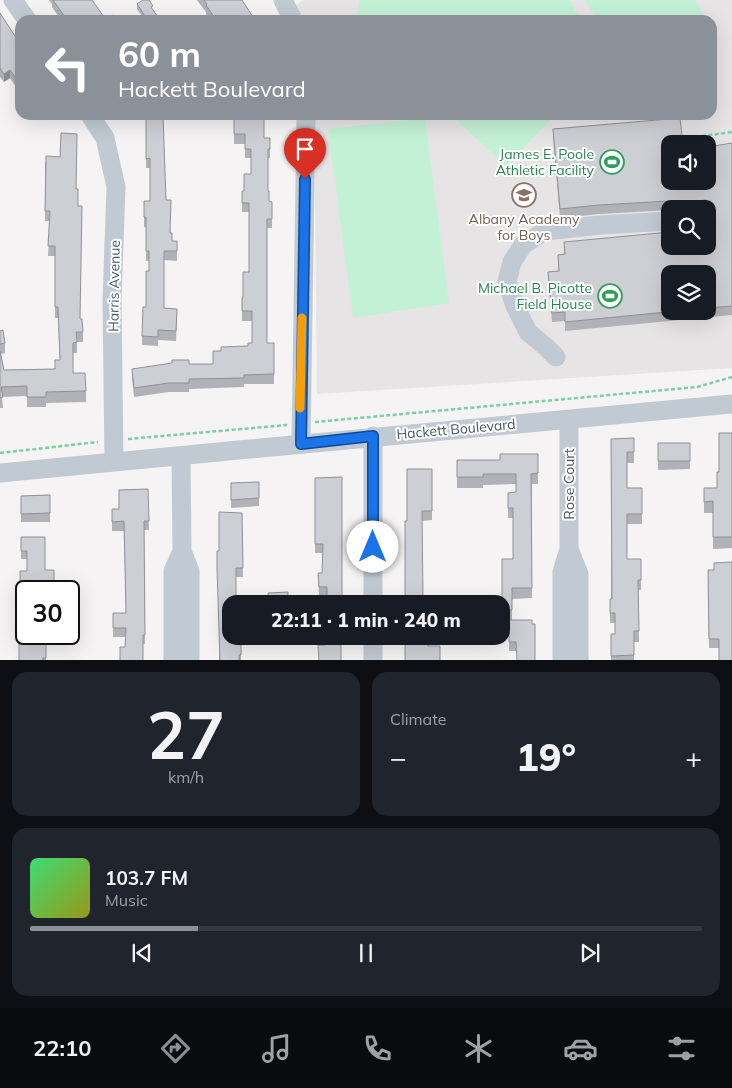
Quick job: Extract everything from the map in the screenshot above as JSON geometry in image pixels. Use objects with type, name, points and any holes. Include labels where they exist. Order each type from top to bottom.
[{"type":"street","points":[[13,0],[24,15]]},
{"type":"street","name":"Harris Avenue","points":[[93,120],[105,138],[116,187],[112,301],[114,462]]},
{"type":"street","points":[[301,444],[306,120]]},
{"type":"street","points":[[556,358],[546,346],[528,332],[515,306],[507,282],[512,262],[523,245],[545,231],[661,222]]},
{"type":"street","name":"Hackett Boulevard","points":[[0,472],[732,404]]},
{"type":"street","name":"Rose Court","points":[[562,660],[562,572],[569,549],[569,420]]},
{"type":"street","points":[[373,436],[373,595]]},
{"type":"street","points":[[181,456],[182,551],[190,571],[190,660]]},
{"type":"street","name":"Rose Court","points":[[569,549],[580,574],[579,660]]},
{"type":"street","points":[[172,660],[173,571],[182,551]]},
{"type":"street","points":[[373,645],[373,660]]},
{"type":"path","points":[[713,135],[732,132]]},
{"type":"path","points":[[0,453],[300,423],[697,387],[732,377]]},
{"type":"shaded area","name":"Albany Academy for Boys","points":[[303,0],[732,0],[732,368],[317,394],[314,120],[717,120],[717,15],[300,15],[296,5]]},
{"type":"green space","points":[[360,0],[569,0],[578,15],[357,15]]},
{"type":"green space","points":[[585,0],[695,0],[704,15],[594,15]]},
{"type":"green space","points":[[407,120],[425,120],[449,303],[353,318],[328,129]]},
{"type":"green space","points":[[456,120],[550,120],[506,166]]},
{"type":"building","points":[[53,0],[92,0],[102,15],[64,15]]},
{"type":"building","points":[[143,0],[149,0],[157,15],[144,15],[137,4]]},
{"type":"building","points":[[204,0],[242,0],[252,15],[213,15]]},
{"type":"building","points":[[0,13],[15,36],[15,77],[10,70],[4,74],[0,68]]},
{"type":"building","points":[[146,120],[163,120],[166,200],[171,200],[170,233],[172,233],[172,241],[177,241],[177,251],[164,251],[164,308],[177,309],[176,331],[158,330],[158,337],[142,336],[143,307],[146,307],[146,271],[149,271],[149,251],[146,251],[144,201],[150,201],[150,158],[146,159]]},
{"type":"building","points":[[234,120],[264,120],[264,138],[270,138],[270,149],[268,149],[268,191],[269,201],[272,202],[272,219],[267,219],[267,343],[274,343],[274,374],[244,375],[244,378],[189,379],[189,383],[169,383],[134,388],[132,369],[172,363],[172,360],[189,360],[189,364],[213,364],[213,351],[221,351],[221,347],[248,346],[248,343],[252,343],[252,311],[242,311],[243,272],[249,272],[249,203],[242,203],[242,191],[244,191],[244,174],[251,174],[251,149],[245,149],[245,134],[234,134]]},
{"type":"building","points":[[657,120],[680,120],[682,135],[661,135],[661,190],[716,190],[716,146],[732,143],[732,306],[716,307],[716,265],[661,265],[661,313],[565,322],[565,312],[552,313],[548,272],[559,271],[558,255],[565,254],[564,242],[661,233],[661,255],[716,255],[716,200],[661,200],[560,209],[553,129]]},
{"type":"building","points":[[61,133],[77,134],[76,189],[78,189],[78,206],[82,206],[80,319],[82,319],[83,332],[76,332],[77,342],[73,343],[73,373],[85,373],[86,391],[46,392],[46,397],[27,397],[27,386],[1,387],[3,397],[0,398],[0,351],[4,370],[55,369],[55,360],[60,360],[58,307],[55,307],[55,246],[48,246],[50,211],[45,211],[46,156],[60,157]]},
{"type":"building","points":[[3,330],[5,343],[0,344],[0,331]]},
{"type":"building","points":[[719,433],[732,433],[732,537],[713,537],[713,501],[704,502],[704,488],[717,488]]},
{"type":"building","points":[[634,438],[634,452],[627,452],[627,488],[642,488],[642,514],[627,514],[627,559],[641,559],[641,580],[638,580],[639,631],[634,631],[634,655],[611,656],[611,634],[615,634],[615,613],[610,613],[610,599],[612,599],[611,439]]},
{"type":"building","points":[[658,443],[690,443],[690,461],[658,461]]},
{"type":"building","points":[[500,454],[538,454],[538,473],[531,474],[532,588],[512,588],[512,610],[510,610],[510,595],[502,595],[502,559],[513,559],[513,508],[508,508],[508,493],[516,492],[516,474],[483,474],[483,477],[457,477],[457,460],[500,460]]},
{"type":"building","points":[[407,469],[432,469],[432,511],[422,511],[423,595],[405,595],[405,521],[407,521]]},
{"type":"building","points":[[342,477],[342,595],[327,595],[327,587],[319,587],[318,573],[322,573],[323,544],[315,544],[315,478]]},
{"type":"building","points":[[259,482],[259,498],[231,500],[231,483]]},
{"type":"building","points":[[148,489],[149,521],[144,521],[145,635],[143,635],[143,660],[120,660],[120,647],[125,647],[126,628],[113,628],[113,613],[126,613],[124,521],[112,522],[112,509],[119,509],[119,490]]},
{"type":"building","points":[[50,495],[50,513],[21,514],[21,496]]},
{"type":"building","points":[[219,512],[242,513],[243,568],[236,568],[236,595],[222,595],[222,645],[241,645],[239,660],[220,660],[217,551],[219,551]]},
{"type":"building","points":[[21,537],[45,537],[45,570],[54,570],[54,580],[20,580],[20,571],[27,571],[27,551],[21,551]]},
{"type":"building","points":[[732,562],[732,660],[719,660],[719,639],[709,639],[708,570],[714,570],[714,563]]},
{"type":"building","points":[[288,592],[288,595],[268,595],[268,593]]},
{"type":"building","points":[[510,620],[532,620],[532,624],[535,624],[535,660],[517,660],[516,642],[510,642]]},
{"type":"building","points":[[19,645],[46,645],[46,658],[43,658],[43,660],[19,660]]},
{"type":"building","points":[[318,645],[341,645],[341,660],[319,660]]},
{"type":"building","points":[[405,645],[440,646],[440,660],[405,660]]},
{"type":"slow traffic","points":[[300,408],[302,318]]},
{"type":"place","name":"James E. Poole Athletic Facility","points":[[612,162]]},
{"type":"place","name":"Albany Academy for Boys","points":[[524,195]]},
{"type":"place","name":"Michael B. Picotte Field House","points":[[610,296]]},
{"type":"route","points":[[305,179],[301,444],[373,436],[373,547]]}]
